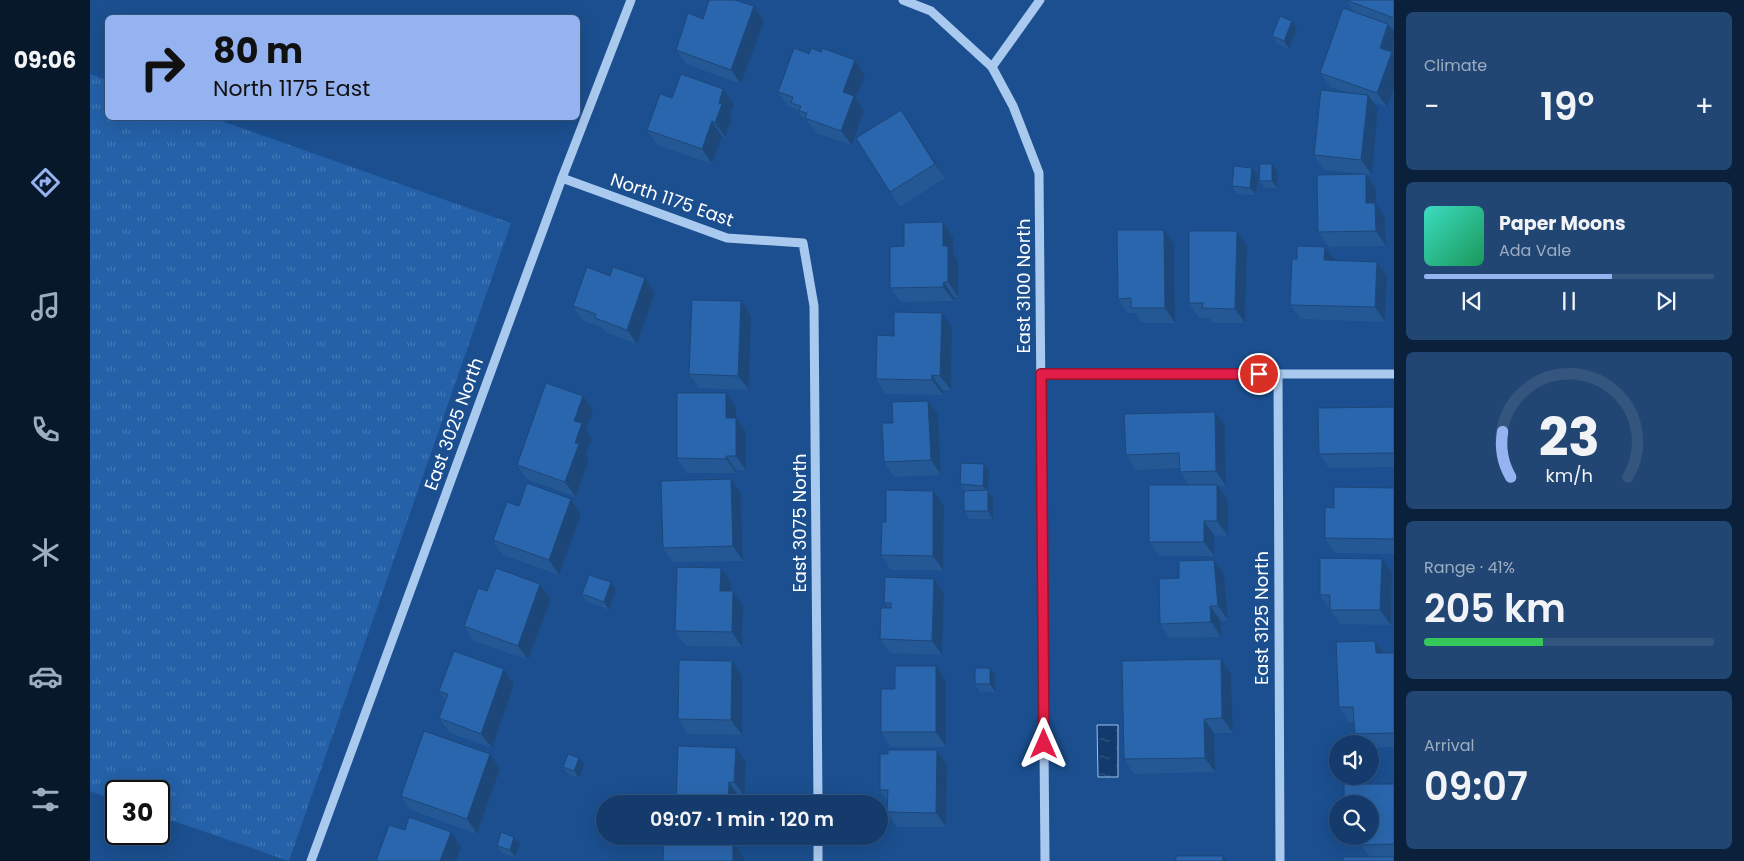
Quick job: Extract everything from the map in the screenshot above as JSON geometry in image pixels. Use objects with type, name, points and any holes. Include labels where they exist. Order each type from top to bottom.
[{"type":"street","name":"East 3025 North","points":[[310,861],[562,178],[631,0]]},
{"type":"street","name":"East 3100 North","points":[[903,0],[931,11],[992,67],[1013,106],[1039,173],[1045,861]]},
{"type":"street","points":[[992,67],[1040,0]]},
{"type":"street","name":"North 1175 East","points":[[562,178],[726,238],[803,243]]},
{"type":"street","name":"East 3075 North","points":[[803,243],[814,306],[818,795]]},
{"type":"street","points":[[1041,374],[1394,374]]},
{"type":"street","name":"East 3125 North","points":[[1278,374],[1280,861]]},
{"type":"street","points":[[818,845],[818,861]]},
{"type":"green space","points":[[90,74],[105,79],[105,120],[219,120],[511,223],[289,861],[170,820],[170,780],[105,780],[105,797],[90,791]]},
{"type":"water","points":[[1097,725],[1118,725],[1118,777],[1098,777]]},
{"type":"building","points":[[709,0],[735,0],[754,6],[731,70],[676,50],[688,13],[703,19]]},
{"type":"building","points":[[1346,0],[1394,0],[1394,18]]},
{"type":"building","points":[[1343,8],[1388,24],[1380,48],[1392,52],[1377,93],[1320,73]]},
{"type":"building","points":[[1280,16],[1292,21],[1284,41],[1272,36]]},
{"type":"building","points":[[794,48],[809,54],[811,48],[821,52],[822,48],[855,60],[843,92],[854,96],[841,131],[805,118],[807,113],[799,111],[801,106],[791,103],[793,97],[778,92]]},
{"type":"building","points":[[681,74],[723,89],[719,103],[722,104],[715,123],[712,121],[702,149],[647,130],[660,94],[672,98]]},
{"type":"building","points":[[1321,90],[1368,95],[1361,160],[1314,155]]},
{"type":"building","points":[[901,110],[935,164],[890,192],[856,138]]},
{"type":"building","points":[[1260,164],[1272,164],[1272,181],[1259,181]]},
{"type":"building","points":[[1234,166],[1252,168],[1250,188],[1232,186]]},
{"type":"building","points":[[1366,174],[1366,203],[1375,203],[1376,231],[1318,232],[1317,175]]},
{"type":"building","points":[[943,222],[943,246],[948,246],[948,282],[944,282],[943,287],[890,288],[890,247],[904,246],[904,223]]},
{"type":"building","points":[[1117,230],[1164,230],[1165,308],[1131,308],[1131,298],[1118,299]]},
{"type":"building","points":[[1189,231],[1237,231],[1235,309],[1202,308],[1203,303],[1189,303]]},
{"type":"building","points":[[1297,246],[1325,247],[1324,260],[1377,262],[1375,307],[1290,305],[1292,259],[1297,259]]},
{"type":"building","points":[[587,267],[610,276],[613,267],[645,278],[627,330],[595,318],[596,314],[573,306]]},
{"type":"building","points":[[692,300],[741,301],[738,376],[689,374]]},
{"type":"building","points":[[894,312],[942,313],[940,376],[932,375],[932,380],[876,379],[877,335],[894,336]]},
{"type":"building","points":[[546,383],[583,396],[574,421],[582,423],[575,443],[579,444],[565,482],[517,465]]},
{"type":"building","points":[[677,393],[726,393],[726,418],[736,418],[736,456],[726,456],[726,459],[677,458]]},
{"type":"building","points":[[928,401],[931,460],[884,462],[882,423],[893,423],[892,402]]},
{"type":"building","points":[[1394,407],[1394,453],[1319,454],[1318,408]]},
{"type":"building","points":[[1215,412],[1216,471],[1180,472],[1179,453],[1126,455],[1124,414]]},
{"type":"building","points":[[961,463],[984,464],[983,486],[960,484]]},
{"type":"building","points":[[731,479],[733,546],[663,548],[661,481]]},
{"type":"building","points":[[527,483],[571,499],[549,560],[493,540],[507,502],[519,506]]},
{"type":"building","points":[[1149,485],[1217,485],[1217,521],[1204,521],[1204,542],[1149,542]]},
{"type":"building","points":[[1334,487],[1394,488],[1394,539],[1325,538],[1325,507],[1334,508]]},
{"type":"building","points":[[886,490],[933,491],[933,556],[881,555],[882,522],[886,522]]},
{"type":"building","points":[[988,490],[988,511],[964,511],[964,491]]},
{"type":"building","points":[[1320,558],[1382,559],[1380,610],[1330,610],[1330,595],[1320,595]]},
{"type":"building","points":[[1214,560],[1218,606],[1210,606],[1211,622],[1160,624],[1159,579],[1179,578],[1179,561]]},
{"type":"building","points":[[677,567],[721,568],[720,591],[733,591],[732,632],[675,631]]},
{"type":"building","points":[[496,568],[540,584],[518,646],[464,626],[478,588],[487,591]]},
{"type":"building","points":[[589,575],[611,582],[604,602],[582,594]]},
{"type":"building","points":[[885,577],[934,579],[932,641],[880,639],[881,608],[891,608],[891,603],[884,603]]},
{"type":"building","points":[[1375,641],[1376,653],[1394,653],[1394,733],[1355,734],[1353,707],[1339,707],[1336,642]]},
{"type":"building","points":[[454,651],[504,669],[481,734],[439,718],[448,694],[439,691]]},
{"type":"building","points":[[1221,659],[1222,718],[1204,719],[1205,758],[1124,759],[1122,661]]},
{"type":"building","points":[[679,660],[732,661],[731,720],[678,719]]},
{"type":"building","points":[[895,666],[936,666],[936,732],[881,732],[881,689],[895,689]]},
{"type":"building","points":[[975,668],[990,668],[990,684],[975,684]]},
{"type":"building","points":[[424,731],[490,754],[467,819],[401,796]]},
{"type":"building","points":[[678,746],[736,748],[734,782],[729,782],[728,795],[676,795]]},
{"type":"building","points":[[888,750],[937,750],[936,813],[888,812],[888,790],[880,790],[880,754],[888,754]]},
{"type":"building","points":[[568,754],[579,758],[574,771],[563,767]]},
{"type":"building","points":[[1394,784],[1394,844],[1379,844],[1379,795],[1344,795],[1344,785]]},
{"type":"building","points":[[409,817],[451,832],[440,861],[376,861],[389,825],[405,830]]},
{"type":"building","points":[[501,832],[514,837],[510,850],[497,846]]},
{"type":"building","points":[[664,845],[733,845],[733,861],[663,861]]},
{"type":"building","points":[[1176,856],[1223,856],[1223,861],[1176,861]]},
{"type":"building","points":[[1343,857],[1394,857],[1394,861],[1343,861]]},
{"type":"route","points":[[1044,744],[1041,374],[1259,374]]}]
